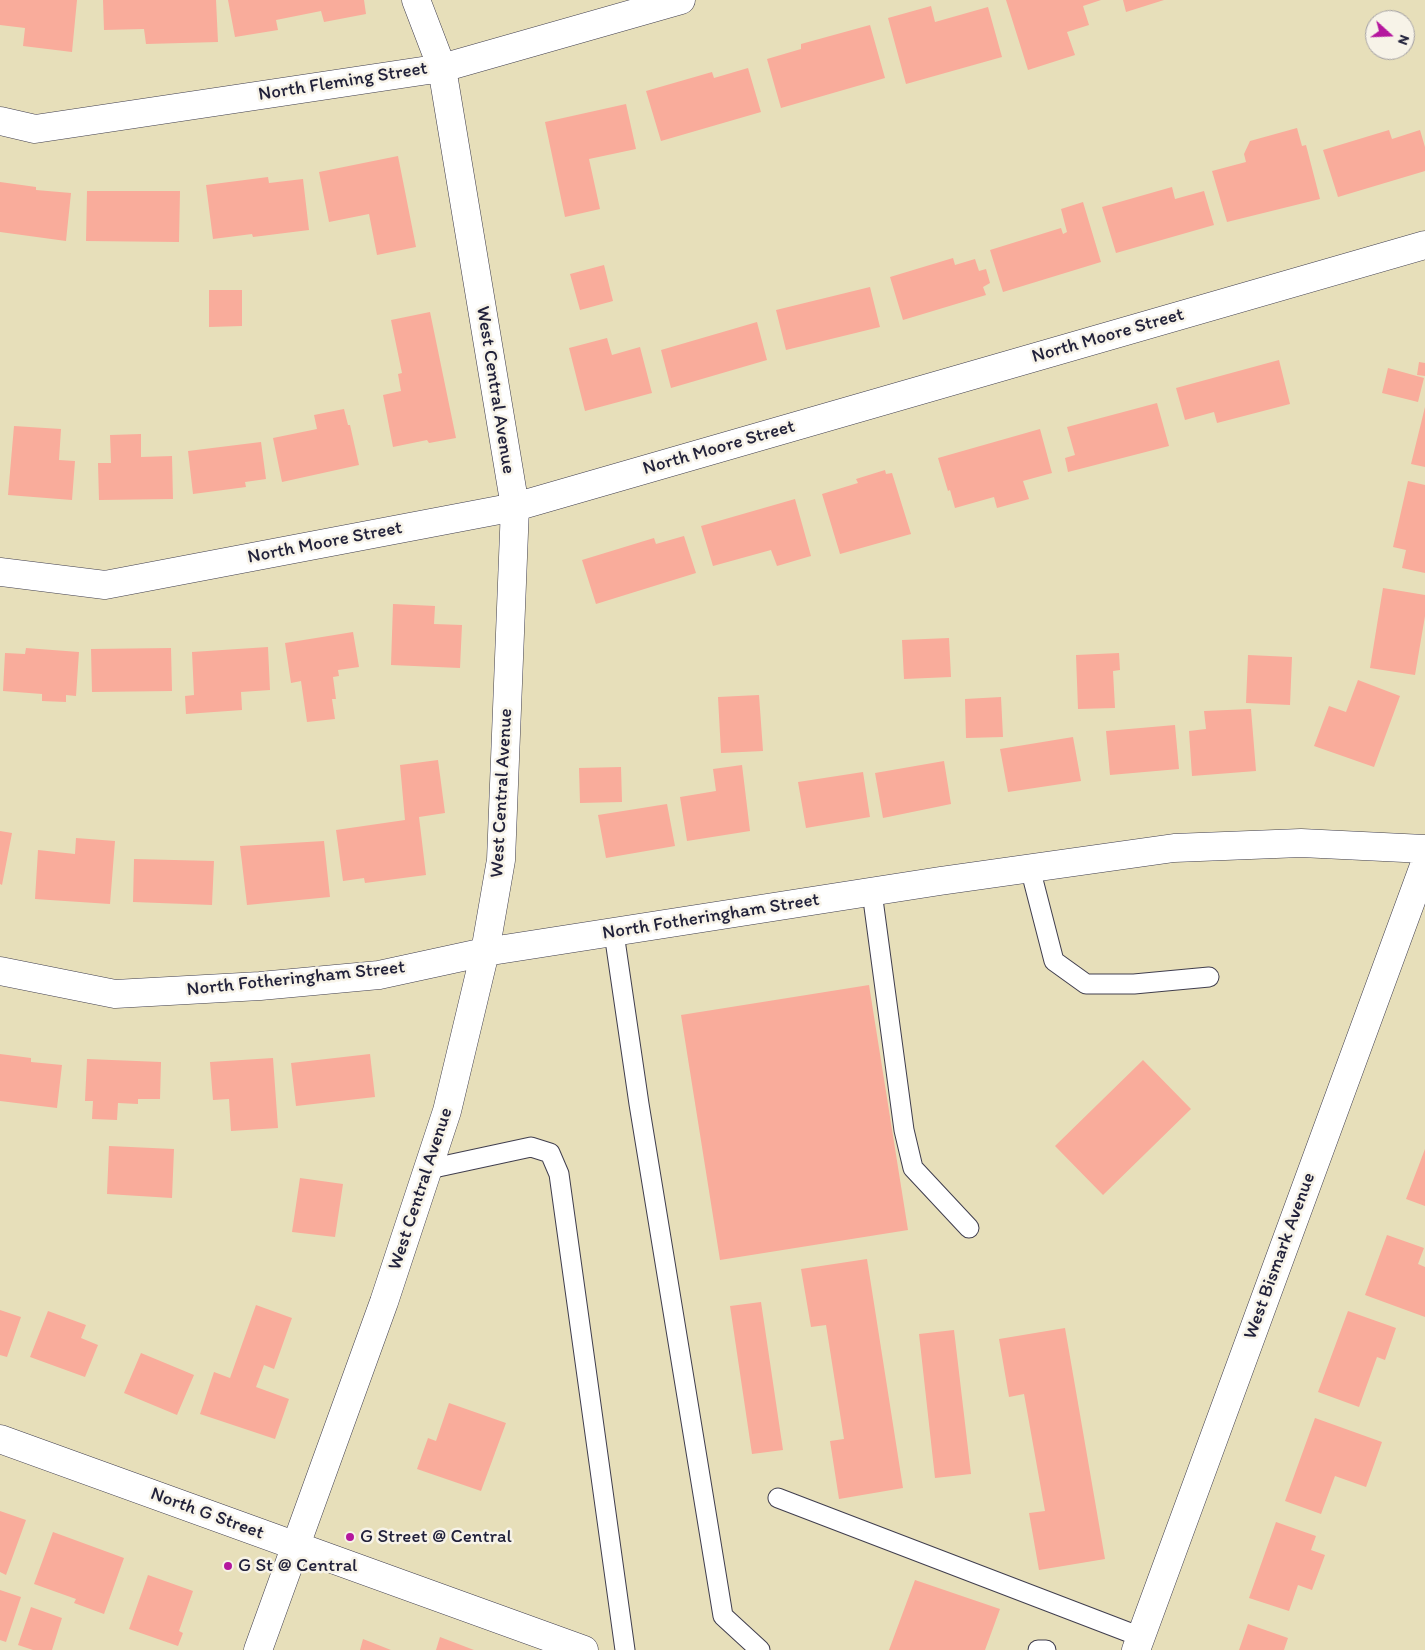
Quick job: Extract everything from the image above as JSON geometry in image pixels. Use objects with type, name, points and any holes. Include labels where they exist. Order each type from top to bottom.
[{"type":"street","name":"West Central Avenue","points":[[258,1650],[384,1302],[447,1111],[485,952],[501,860],[515,507],[442,68],[416,0]]},
{"type":"street","name":"North Fleming Street","points":[[0,122],[35,129],[442,68],[680,0]]},
{"type":"street","name":"North Moore Street","points":[[0,572],[105,585],[515,507],[1425,245]]},
{"type":"street","name":"North Fotheringham Street","points":[[0,972],[115,994],[260,986],[379,975],[485,952],[1030,868],[1174,848],[1301,843],[1425,849]]},
{"type":"street","name":"West Bismark Avenue","points":[[1138,1643],[1425,863]]},
{"type":"street","name":"North G Street","points":[[0,1439],[584,1650]]},
{"type":"lane","points":[[1030,868],[1054,961],[1086,984],[1134,984],[1209,977]]},
{"type":"lane","points":[[872,892],[904,1130],[913,1168],[969,1228]]},
{"type":"lane","points":[[614,933],[639,1104],[723,1616],[760,1650]]},
{"type":"lane","points":[[429,1168],[531,1147],[550,1153],[559,1174],[625,1650]]},
{"type":"lane","points":[[778,1498],[1138,1643]]},
{"type":"lane","points":[[1038,1650],[1046,1650]]},
{"type":"building","points":[[0,0],[77,0],[72,52],[23,46],[25,28],[0,25]]},
{"type":"building","points":[[103,0],[216,0],[218,42],[146,44],[144,29],[104,30]]},
{"type":"building","points":[[228,0],[364,0],[366,14],[324,22],[321,11],[276,20],[278,30],[235,37]]},
{"type":"building","points":[[1006,0],[1101,0],[1083,6],[1089,25],[1067,32],[1075,55],[1028,70]]},
{"type":"building","points":[[1123,0],[1164,0],[1126,12]]},
{"type":"building","points":[[931,6],[935,22],[988,7],[1002,57],[906,84],[888,18]]},
{"type":"building","points":[[870,25],[885,78],[781,108],[767,59],[801,49],[801,44]]},
{"type":"building","points":[[748,68],[761,112],[661,141],[646,91],[712,72],[714,78]]},
{"type":"building","points":[[626,104],[636,149],[589,159],[600,209],[565,217],[545,122]]},
{"type":"building","points":[[1297,128],[1302,146],[1306,145],[1320,199],[1227,222],[1212,171],[1246,162],[1244,154],[1250,141]]},
{"type":"building","points":[[1389,130],[1392,139],[1420,130],[1425,147],[1425,171],[1338,197],[1323,150]]},
{"type":"building","points":[[398,156],[416,247],[377,255],[369,214],[329,222],[319,172]]},
{"type":"building","points":[[268,177],[269,183],[303,179],[309,230],[253,237],[252,234],[213,239],[206,185]]},
{"type":"building","points":[[0,182],[36,187],[36,190],[71,193],[66,241],[0,232]]},
{"type":"building","points":[[1172,187],[1175,199],[1204,191],[1214,225],[1116,253],[1102,207]]},
{"type":"building","points":[[87,191],[180,191],[179,242],[86,241]]},
{"type":"building","points":[[1083,202],[1101,262],[1003,292],[990,250],[1061,228],[1063,234],[1067,232],[1061,209]]},
{"type":"building","points":[[953,258],[955,265],[975,259],[979,271],[986,269],[990,283],[983,287],[986,295],[903,320],[890,277]]},
{"type":"building","points":[[604,265],[613,301],[580,310],[570,274]]},
{"type":"building","points":[[870,287],[880,327],[786,350],[776,310]]},
{"type":"building","points":[[209,290],[242,290],[242,326],[209,327]]},
{"type":"building","points":[[430,312],[456,438],[429,443],[427,440],[393,447],[383,395],[401,391],[398,374],[402,373],[391,320]]},
{"type":"building","points":[[757,322],[767,360],[671,388],[661,350]]},
{"type":"building","points":[[607,338],[612,355],[640,347],[652,393],[585,411],[569,348]]},
{"type":"building","points":[[1279,360],[1290,404],[1217,423],[1214,412],[1185,420],[1176,388]]},
{"type":"building","points":[[1419,362],[1425,363],[1425,376],[1417,375]]},
{"type":"building","points":[[1388,368],[1424,378],[1418,402],[1382,393]]},
{"type":"building","points":[[1157,403],[1169,446],[1068,472],[1065,458],[1075,455],[1067,427]]},
{"type":"building","points":[[1425,407],[1425,467],[1411,464]]},
{"type":"building","points":[[344,409],[348,425],[350,425],[359,465],[282,482],[273,438],[317,429],[314,415]]},
{"type":"building","points":[[14,426],[61,429],[59,460],[75,461],[72,500],[8,495]]},
{"type":"building","points":[[1040,429],[1052,473],[1023,481],[1029,499],[997,508],[994,497],[955,508],[938,458]]},
{"type":"building","points":[[141,434],[141,457],[172,456],[173,499],[99,500],[98,463],[111,463],[110,435]]},
{"type":"building","points":[[261,442],[266,479],[245,482],[246,487],[193,494],[188,451]]},
{"type":"building","points":[[885,470],[886,474],[892,473],[911,534],[840,554],[822,494],[858,483],[856,479]]},
{"type":"building","points":[[1408,481],[1425,485],[1425,573],[1402,568],[1406,550],[1393,547]]},
{"type":"building","points":[[795,499],[811,556],[777,566],[771,550],[713,566],[701,526]]},
{"type":"building","points":[[684,536],[696,573],[596,604],[582,560],[654,538],[656,544]]},
{"type":"building","points":[[1383,588],[1425,595],[1425,616],[1415,675],[1370,668]]},
{"type":"building","points":[[393,604],[435,606],[434,624],[462,625],[460,668],[391,665]]},
{"type":"building","points":[[353,632],[359,667],[338,670],[339,676],[333,677],[336,699],[332,699],[335,719],[307,722],[301,681],[291,683],[285,643]]},
{"type":"building","points":[[949,638],[951,677],[904,679],[902,640]]},
{"type":"building","points":[[268,647],[270,690],[241,692],[242,710],[186,714],[185,696],[194,695],[192,652]]},
{"type":"building","points":[[26,648],[79,652],[76,696],[66,695],[66,702],[42,701],[42,694],[3,691],[5,653],[25,654]]},
{"type":"building","points":[[171,648],[172,691],[92,692],[91,649]]},
{"type":"building","points":[[1119,653],[1120,670],[1113,671],[1115,708],[1078,709],[1076,655]]},
{"type":"building","points":[[1248,655],[1292,657],[1290,705],[1246,703]]},
{"type":"building","points":[[1358,680],[1400,696],[1374,767],[1314,746],[1329,706],[1346,712]]},
{"type":"building","points":[[759,695],[763,751],[721,753],[718,697]]},
{"type":"building","points":[[1001,697],[1003,737],[966,738],[965,699]]},
{"type":"building","points":[[1251,709],[1256,771],[1192,776],[1189,731],[1206,729],[1204,711]]},
{"type":"building","points":[[1175,725],[1179,769],[1110,775],[1106,731]]},
{"type":"building","points":[[1073,737],[1081,781],[1008,792],[1000,749]]},
{"type":"building","points":[[438,760],[445,813],[419,817],[426,875],[365,883],[364,878],[343,881],[336,830],[405,820],[400,765]]},
{"type":"building","points":[[944,761],[951,804],[883,818],[875,773]]},
{"type":"building","points":[[742,765],[750,831],[687,841],[680,797],[716,791],[713,769]]},
{"type":"building","points":[[621,767],[622,802],[580,803],[579,768]]},
{"type":"building","points":[[863,772],[870,817],[806,828],[798,782]]},
{"type":"building","points":[[667,804],[675,846],[606,858],[598,815]]},
{"type":"building","points":[[0,831],[12,833],[2,885],[0,884]]},
{"type":"building","points":[[76,838],[115,841],[110,904],[35,899],[38,850],[75,854]]},
{"type":"building","points":[[324,841],[330,897],[247,905],[240,846]]},
{"type":"building","points":[[134,859],[214,861],[212,905],[133,902]]},
{"type":"building","points":[[869,985],[908,1230],[720,1260],[681,1015]]},
{"type":"building","points":[[0,1054],[31,1058],[31,1062],[62,1065],[57,1108],[0,1101]]},
{"type":"building","points":[[370,1054],[375,1097],[296,1106],[291,1063]]},
{"type":"building","points":[[273,1058],[278,1128],[231,1131],[229,1099],[213,1100],[210,1062]]},
{"type":"building","points":[[87,1059],[161,1062],[160,1099],[138,1099],[138,1104],[118,1103],[117,1120],[92,1119],[93,1101],[85,1101]]},
{"type":"building","points":[[1143,1060],[1191,1109],[1103,1195],[1055,1146]]},
{"type":"building","points":[[109,1146],[174,1149],[172,1198],[107,1194]]},
{"type":"building","points":[[1425,1149],[1425,1206],[1406,1199]]},
{"type":"building","points":[[300,1178],[343,1184],[335,1237],[292,1232]]},
{"type":"building","points":[[1387,1235],[1424,1248],[1418,1264],[1425,1267],[1425,1317],[1365,1295]]},
{"type":"building","points":[[867,1259],[903,1488],[839,1499],[830,1441],[844,1439],[826,1325],[811,1327],[801,1269]]},
{"type":"building","points":[[761,1302],[783,1450],[752,1454],[730,1306]]},
{"type":"building","points":[[256,1305],[292,1318],[274,1369],[264,1365],[256,1387],[289,1399],[275,1439],[200,1414],[214,1372],[230,1378]]},
{"type":"building","points":[[0,1310],[21,1317],[7,1357],[0,1355]]},
{"type":"building","points":[[48,1311],[86,1325],[81,1338],[98,1345],[85,1377],[30,1357]]},
{"type":"building","points":[[1348,1311],[1396,1328],[1385,1360],[1377,1357],[1359,1407],[1318,1392]]},
{"type":"building","points":[[1065,1328],[1105,1559],[1039,1570],[1029,1513],[1045,1511],[1024,1394],[1009,1397],[999,1339]]},
{"type":"building","points":[[954,1330],[971,1474],[935,1478],[919,1334]]},
{"type":"building","points":[[141,1353],[194,1375],[177,1415],[124,1393]]},
{"type":"building","points":[[449,1403],[506,1423],[481,1491],[417,1469],[428,1438],[436,1441]]},
{"type":"building","points":[[1315,1418],[1382,1442],[1366,1487],[1335,1476],[1321,1514],[1285,1501]]},
{"type":"building","points":[[0,1511],[26,1520],[6,1575],[0,1572]]},
{"type":"building","points":[[1276,1522],[1316,1536],[1311,1550],[1325,1555],[1312,1590],[1298,1585],[1289,1611],[1249,1598]]},
{"type":"building","points":[[53,1532],[124,1558],[104,1614],[74,1603],[76,1599],[34,1584]]},
{"type":"building","points":[[148,1575],[193,1591],[179,1631],[183,1633],[178,1646],[129,1629]]},
{"type":"building","points":[[915,1580],[1000,1609],[985,1650],[889,1650]]},
{"type":"building","points":[[0,1590],[21,1597],[6,1642],[0,1640]]},
{"type":"building","points":[[31,1607],[62,1618],[52,1650],[33,1650],[18,1645]]},
{"type":"building","points":[[1248,1624],[1288,1638],[1284,1650],[1239,1650]]},
{"type":"building","points":[[440,1637],[474,1650],[436,1650]]},
{"type":"building","points":[[363,1639],[391,1650],[360,1650]]},
{"type":"place","name":"G Street @ Central","points":[[350,1537]]},
{"type":"place","name":"G St @ Central","points":[[228,1566]]}]
